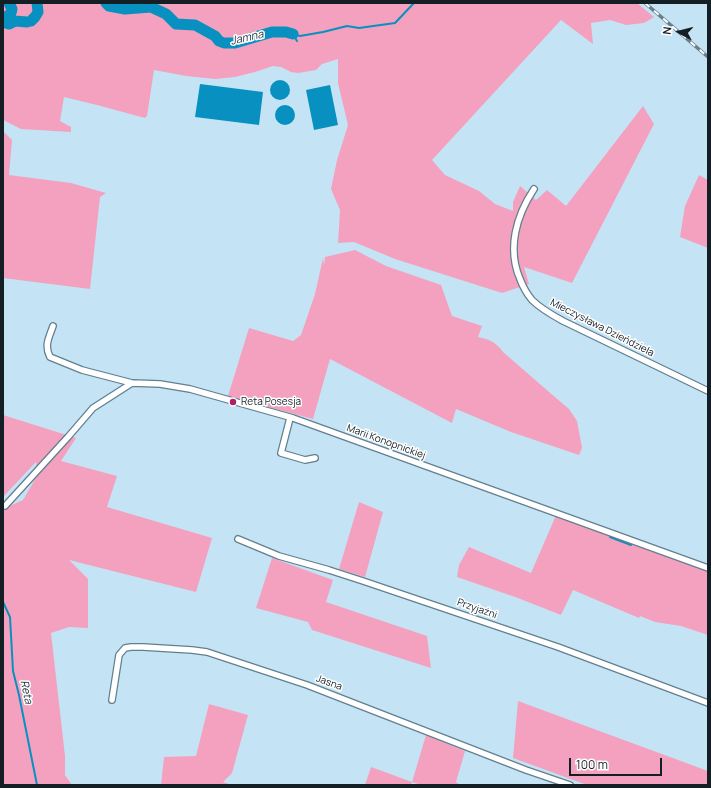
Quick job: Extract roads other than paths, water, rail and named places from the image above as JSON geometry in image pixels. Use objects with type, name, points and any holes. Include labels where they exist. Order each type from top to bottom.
[{"type":"street","name":"Mieczysława Dzieńdziela","points":[[534,189],[518,222],[514,237],[513,253],[516,270],[523,288],[532,300],[547,313],[708,390]]},
{"type":"street","name":"Marii Konopnickiej","points":[[53,326],[47,345],[47,351],[50,357],[82,370],[132,383],[160,384],[190,389],[290,418],[708,568]]},
{"type":"street","points":[[3,506],[5,506],[93,408],[132,383]]},
{"type":"street","points":[[290,418],[281,453],[305,460],[315,458]]},
{"type":"street","name":"Przyjaźni","points":[[238,539],[279,556],[329,570],[558,646],[708,703]]},
{"type":"street","name":"Jasna","points":[[112,700],[119,655],[125,648],[143,647],[207,652],[314,688],[526,770],[570,785]]},
{"type":"water","points":[[280,80],[287,83],[290,90],[287,97],[280,100],[273,97],[270,90],[273,83]]},
{"type":"water","points":[[200,84],[263,92],[259,125],[195,117]]},
{"type":"water","points":[[330,85],[338,125],[314,130],[306,90]]},
{"type":"water","points":[[285,105],[292,108],[295,115],[292,122],[285,125],[278,122],[275,115],[278,108]]},
{"type":"waterway","name":"Jamna","points":[[9,3],[12,9],[11,13],[4,19],[6,23],[9,24],[15,21],[31,21],[38,12],[37,3]]},
{"type":"waterway","name":"Jamna","points":[[106,3],[109,6],[125,9],[151,7],[166,14],[176,24],[195,25],[215,36],[219,41],[224,43],[235,43],[272,32],[286,32],[293,34]]},
{"type":"waterway","name":"Jamna","points":[[293,34],[300,36],[347,26],[359,28],[395,23],[414,3]]},
{"type":"waterway","name":"Jamna","points":[[293,34],[297,41]]},
{"type":"waterway","points":[[610,537],[631,545]]},
{"type":"waterway","name":"Reta","points":[[3,602],[10,617],[13,671],[37,785]]},
{"type":"railway","points":[[645,3],[708,57]]},
{"type":"place","name":"Reta Posesja","points":[[233,402]]}]
